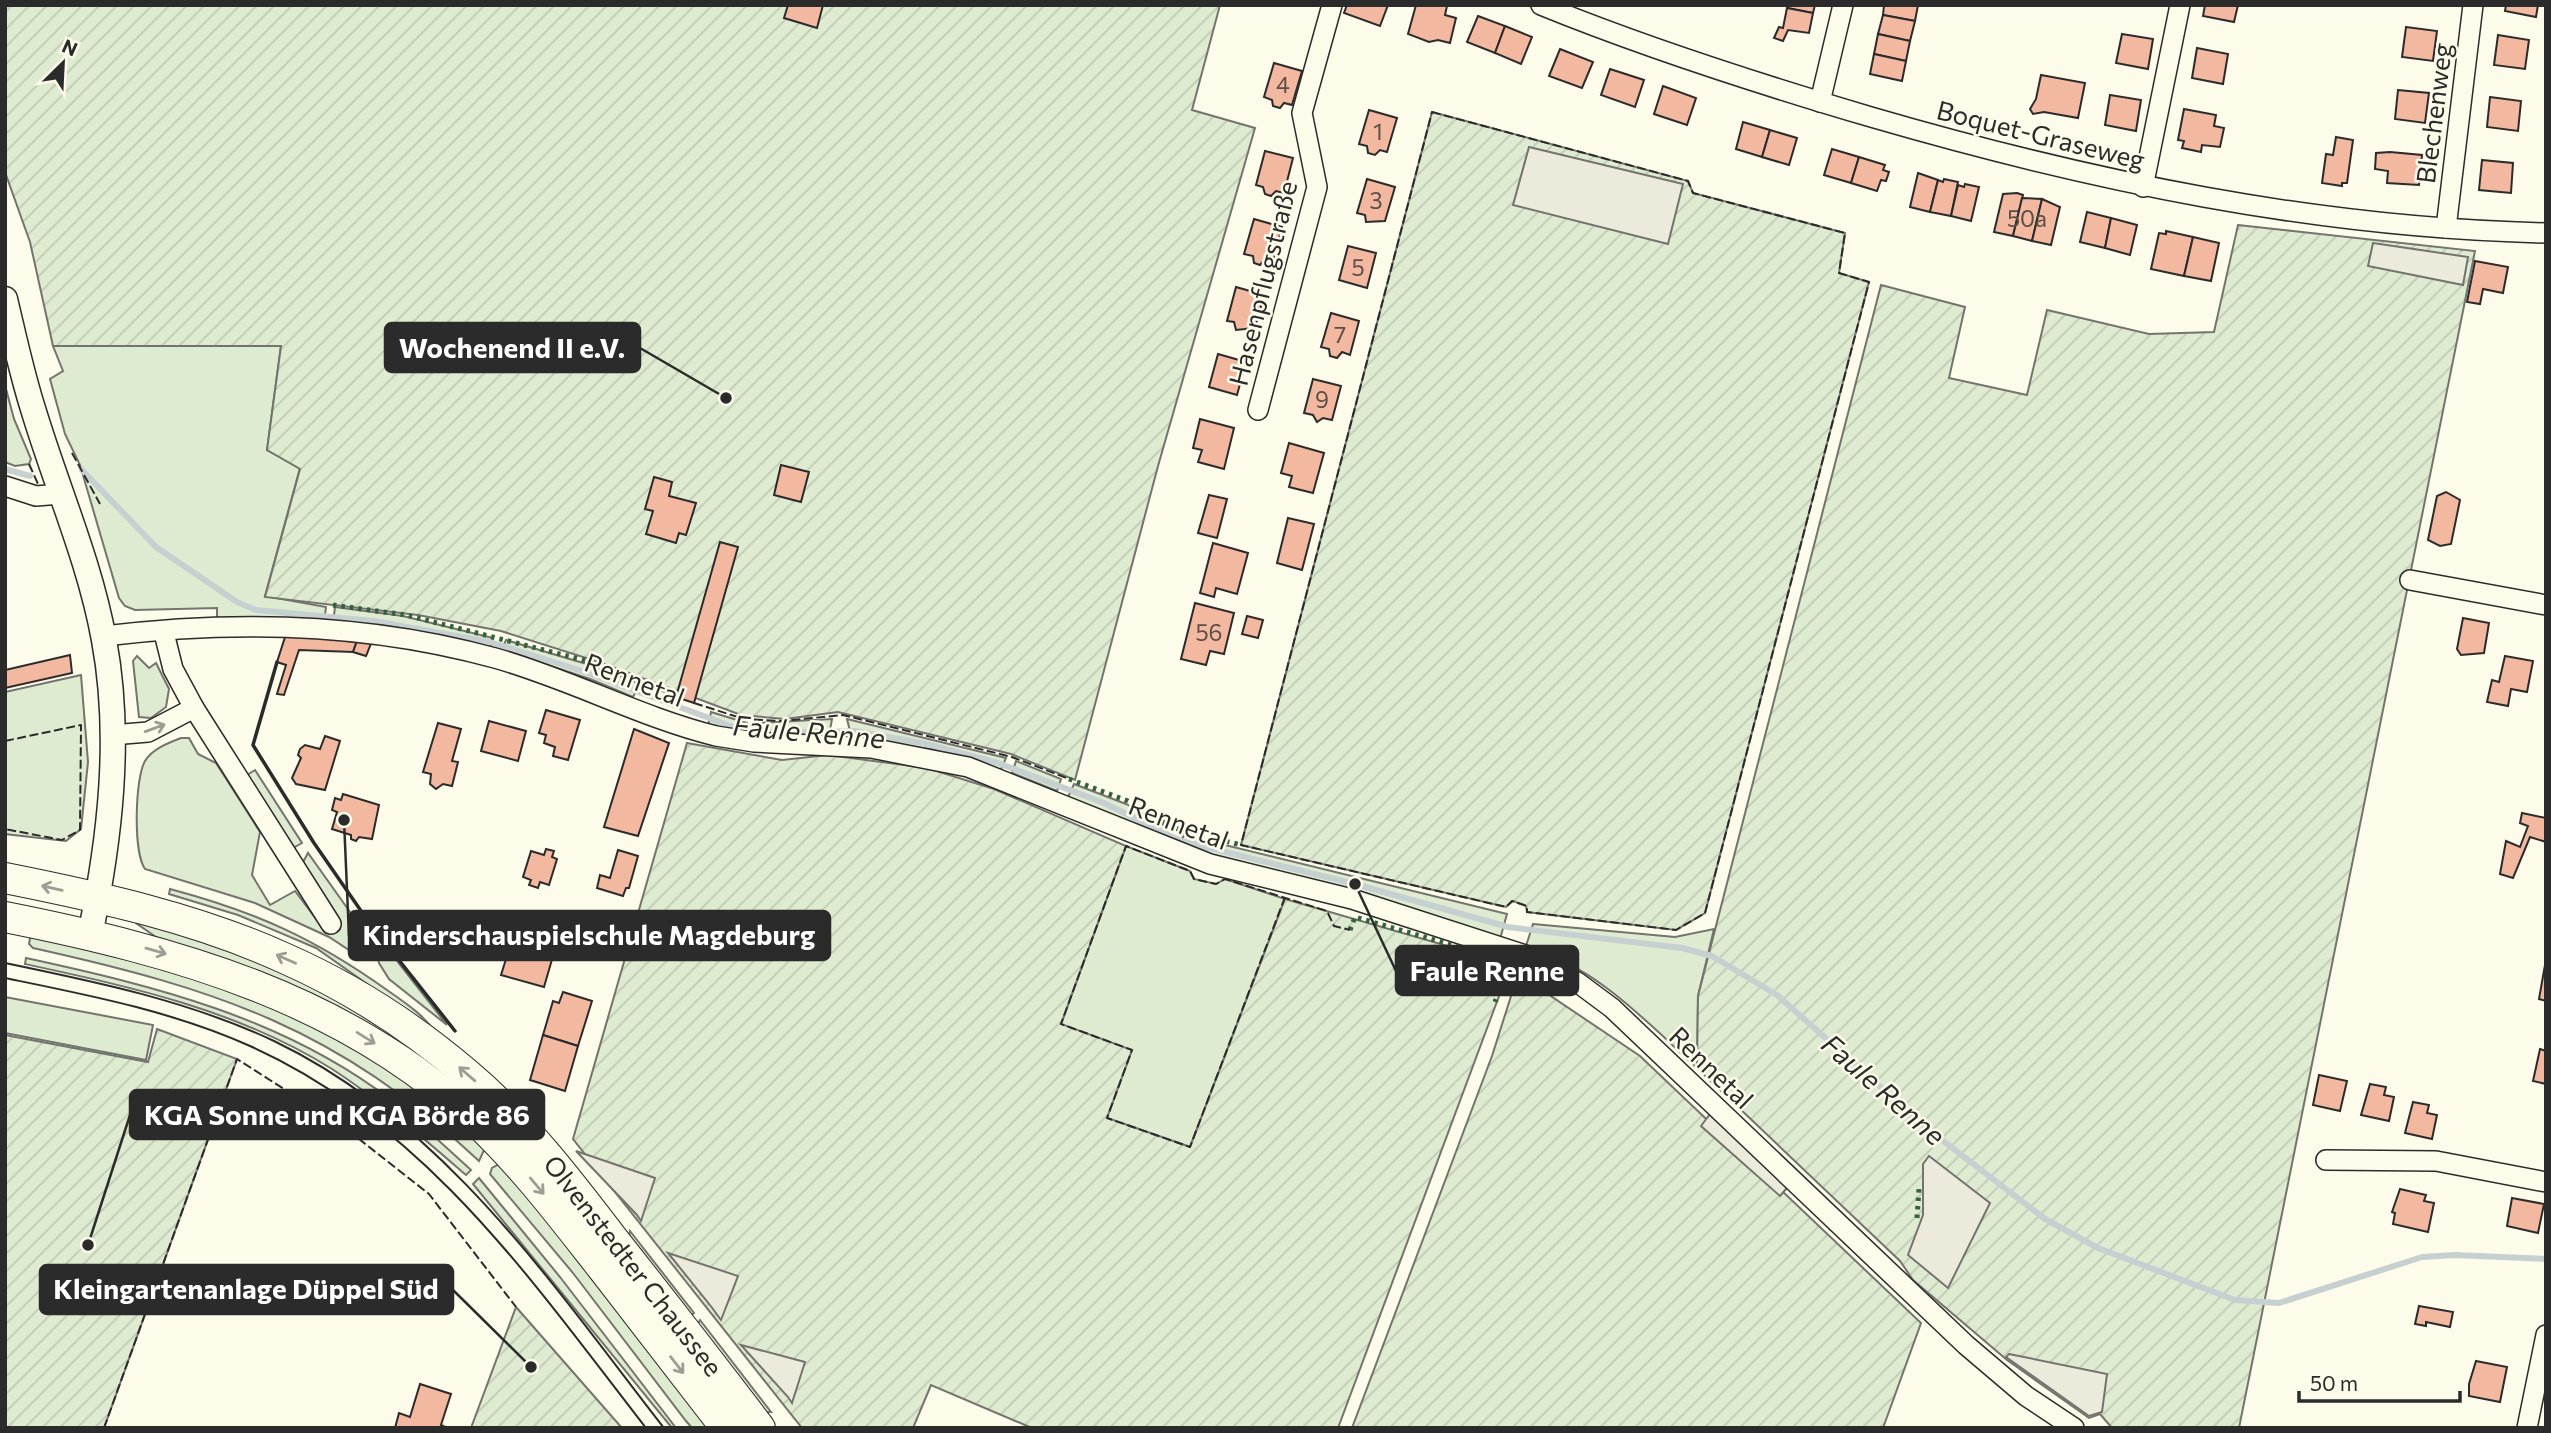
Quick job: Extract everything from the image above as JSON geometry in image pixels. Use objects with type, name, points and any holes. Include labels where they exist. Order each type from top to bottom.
[{"type":"main road","name":"Olvenstedter Chaussee","points":[[5,878],[98,898],[195,925],[285,958],[389,1015],[453,1062],[547,1154],[760,1428]]},
{"type":"main road","name":"Olvenstedter Chaussee","points":[[5,917],[188,960],[283,995],[359,1034],[432,1084],[481,1126],[538,1187],[726,1428]]},
{"type":"street","name":"Hasenpflugstraße","points":[[1258,410],[1317,187],[1302,113],[1332,5]]},
{"type":"street","name":"Boquet-Graseweg","points":[[1541,5],[1646,47],[1821,102],[2014,157],[2143,187],[2253,206],[2446,228],[2546,233]]},
{"type":"street","points":[[1821,102],[1843,5]]},
{"type":"street","points":[[2143,187],[2180,5]]},
{"type":"street","name":"Blechenweg","points":[[2446,228],[2473,5]]},
{"type":"street","points":[[5,299],[34,413],[104,636],[112,735],[110,804],[98,898],[90,935]]},
{"type":"street","points":[[5,486],[36,496],[61,494]]},
{"type":"street","points":[[2410,580],[2546,605]]},
{"type":"street","name":"Rennetal","points":[[104,636],[285,627],[392,636],[494,658],[716,736],[754,742],[834,744],[940,760],[1003,779],[1210,864],[1352,898],[1543,962],[1577,982],[1612,1008],[2044,1420],[2074,1428]]},
{"type":"street","points":[[164,633],[173,669],[194,708],[331,924]]},
{"type":"street","points":[[112,735],[148,732],[194,708]]},
{"type":"street","points":[[2326,1160],[2436,1161],[2546,1182]]},
{"type":"street","points":[[2527,1428],[2546,1335]]},
{"type":"green space","points":[[5,5],[1220,5],[1192,110],[1255,128],[1158,466],[1075,780],[1011,754],[838,712],[785,719],[741,715],[602,663],[501,631],[418,615],[265,597],[300,469],[267,450],[281,346],[53,346],[30,242],[5,172]]},
{"type":"green space","points":[[1432,112],[1688,181],[1693,193],[1845,233],[1839,273],[1869,282],[1705,913],[1676,930],[1527,912],[1526,906],[1513,901],[1506,907],[1241,845]]},
{"type":"green space","points":[[2238,225],[2475,251],[2239,1428],[2112,1428],[2100,1414],[2089,1418],[2007,1360],[1913,1280],[1900,1261],[1697,1068],[1698,996],[1881,285],[1965,307],[1949,378],[2027,395],[2047,310],[2149,334],[2214,332]]},
{"type":"green space","points":[[53,346],[281,346],[267,450],[300,468],[265,596],[326,607],[324,623],[217,618],[217,608],[135,610],[125,606],[119,598],[80,465],[65,434],[50,379],[63,371]]},
{"type":"green space","points":[[5,385],[14,419],[31,459],[29,464],[15,466],[5,462]]},
{"type":"green space","points":[[335,607],[403,616],[493,638],[490,648],[333,623]]},
{"type":"green space","points":[[506,640],[600,668],[640,684],[633,697],[590,679],[502,650]]},
{"type":"green space","points":[[137,656],[149,668],[156,663],[169,689],[166,707],[151,718],[139,717],[133,661]]},
{"type":"green space","points":[[81,675],[88,762],[81,829],[66,841],[5,834],[5,692]]},
{"type":"green space","points":[[711,712],[747,723],[744,735],[708,726]]},
{"type":"green space","points":[[832,719],[829,736],[758,735],[759,723]]},
{"type":"green space","points":[[847,719],[1006,758],[1000,772],[937,750],[852,739]]},
{"type":"green space","points":[[181,738],[189,738],[198,754],[216,763],[260,832],[252,875],[270,905],[295,891],[325,931],[339,923],[302,864],[308,853],[365,933],[366,941],[358,956],[329,937],[255,903],[145,869],[137,832],[137,798],[142,770],[152,753]]},
{"type":"green space","points":[[687,743],[782,760],[828,755],[927,768],[994,789],[1126,846],[1061,1024],[1132,1050],[1107,1118],[1190,1147],[1285,899],[1503,962],[1508,972],[1338,1428],[1032,1428],[931,1385],[913,1428],[802,1428],[573,1139]]},
{"type":"green space","points":[[1016,761],[1061,779],[1057,791],[1012,773]]},
{"type":"green space","points":[[255,770],[302,843],[293,848],[247,775]]},
{"type":"green space","points":[[1074,784],[1126,804],[1167,827],[1164,837],[1158,837],[1068,797]]},
{"type":"green space","points":[[1184,835],[1507,914],[1500,939],[1179,845]]},
{"type":"green space","points":[[1126,846],[1190,871],[1194,879],[1216,884],[1225,879],[1285,899],[1190,1147],[1107,1118],[1061,1024]]},
{"type":"green space","points":[[170,889],[257,917],[309,941],[400,999],[419,1014],[435,1032],[316,948],[238,915],[169,894]]},
{"type":"green space","points":[[134,918],[305,977],[454,1074],[546,1176],[258,971],[156,937],[136,923]]},
{"type":"green space","points":[[1533,924],[1675,937],[1714,929],[1698,996],[1697,1068],[1597,981],[1551,955],[1526,946]]},
{"type":"green space","points":[[372,929],[447,1025],[389,979],[379,963]]},
{"type":"green space","points":[[31,933],[255,995],[402,1075],[485,1148],[479,1161],[427,1115],[376,1077],[324,1046],[272,1020],[218,998],[99,963],[33,948],[29,944]]},
{"type":"green space","points":[[26,958],[122,980],[263,1026],[307,1047],[391,1100],[471,1170],[466,1175],[367,1093],[296,1048],[222,1016],[183,1003],[25,964]]},
{"type":"green space","points":[[1518,974],[1640,1056],[1921,1323],[1883,1428],[1352,1428],[1492,1056]]},
{"type":"green space","points":[[5,997],[153,1025],[146,1060],[5,1033]]},
{"type":"green space","points":[[157,1029],[237,1059],[104,1428],[5,1428],[5,1035],[148,1062]]},
{"type":"green space","points":[[501,1163],[714,1428],[692,1428],[686,1421],[573,1273],[490,1174],[492,1168]]},
{"type":"green space","points":[[479,1178],[560,1277],[676,1428],[672,1428],[473,1184]]},
{"type":"green space","points":[[630,1231],[694,1313],[690,1316],[629,1236]]},
{"type":"green space","points":[[516,1307],[622,1428],[471,1428]]},
{"type":"green space","points":[[700,1320],[771,1412],[764,1412],[697,1326]]},
{"type":"shaded area","points":[[1529,147],[1683,184],[1668,244],[1513,205]]},
{"type":"shaded area","points":[[2373,243],[2468,257],[2463,285],[2368,266]]},
{"type":"shaded area","points":[[1716,1106],[1793,1181],[1780,1196],[1701,1126]]},
{"type":"shaded area","points":[[576,1151],[655,1178],[641,1221],[637,1215]]},
{"type":"shaded area","points":[[1929,1156],[1990,1203],[1948,1288],[1908,1255],[1923,1215],[1923,1164]]},
{"type":"shaded area","points":[[668,1253],[738,1276],[721,1320],[710,1305]]},
{"type":"shaded area","points":[[741,1345],[805,1362],[792,1403],[788,1397]]},
{"type":"shaded area","points":[[2009,1354],[2107,1374],[2102,1412],[2089,1416],[2006,1357]]},
{"type":"building","points":[[788,5],[823,5],[817,28],[784,18]]},
{"type":"building","points":[[1347,5],[1388,5],[1380,26],[1344,13]]},
{"type":"building","points":[[1416,5],[1447,6],[1445,15],[1456,18],[1450,43],[1438,40],[1429,42],[1408,34]]},
{"type":"building","points":[[1787,5],[1815,5],[1813,13],[1787,8]]},
{"type":"building","points":[[1884,5],[1918,5],[1915,21],[1883,15]]},
{"type":"building","points":[[2205,5],[2238,5],[2234,22],[2203,16]]},
{"type":"building","points":[[2506,5],[2538,5],[2536,17],[2505,11]]},
{"type":"building","points":[[1787,8],[1813,13],[1809,33],[1788,30],[1783,41],[1774,38],[1779,27],[1783,28]]},
{"type":"building","points":[[1883,15],[1915,21],[1910,41],[1878,34]]},
{"type":"building","points":[[1478,16],[1505,26],[1495,53],[1467,42]]},
{"type":"building","points":[[1505,26],[1532,37],[1521,64],[1495,53]]},
{"type":"building","points":[[2406,27],[2437,31],[2433,61],[2402,57]]},
{"type":"building","points":[[1878,34],[1910,41],[1906,61],[1874,54]]},
{"type":"building","points":[[2122,34],[2153,39],[2148,69],[2116,63]]},
{"type":"building","points":[[2498,35],[2529,40],[2525,69],[2494,65]]},
{"type":"building","points":[[2197,48],[2228,54],[2223,84],[2192,78]]},
{"type":"building","points":[[1560,49],[1593,62],[1582,88],[1549,76]]},
{"type":"building","points":[[1874,54],[1906,61],[1902,81],[1870,74]]},
{"type":"building","points":[[1274,63],[1302,71],[1292,105],[1284,103],[1280,108],[1273,106],[1272,100],[1264,97]]},
{"type":"building","points":[[1610,69],[1644,80],[1635,107],[1601,95]]},
{"type":"building","points":[[2041,75],[2085,83],[2078,118],[2044,112],[2033,114],[2030,109],[2036,99]]},
{"type":"building","points":[[1663,86],[1696,98],[1687,125],[1654,114]]},
{"type":"building","points":[[2398,90],[2429,93],[2425,123],[2395,119]]},
{"type":"building","points":[[2110,95],[2141,100],[2136,131],[2105,125]]},
{"type":"building","points":[[2490,97],[2521,101],[2518,131],[2487,127]]},
{"type":"building","points":[[2184,109],[2216,115],[2214,126],[2224,128],[2220,147],[2202,145],[2201,152],[2182,148],[2184,141],[2178,140]]},
{"type":"building","points":[[1369,110],[1397,118],[1387,152],[1380,150],[1375,155],[1368,153],[1367,146],[1359,144]]},
{"type":"building","points":[[1743,122],[1770,130],[1762,157],[1736,149]]},
{"type":"building","points":[[1770,130],[1797,138],[1789,165],[1762,157]]},
{"type":"building","points":[[2336,137],[2353,140],[2347,183],[2342,183],[2342,186],[2322,183],[2326,154],[2333,155]]},
{"type":"building","points":[[1832,149],[1859,157],[1851,183],[1824,175]]},
{"type":"building","points":[[1265,151],[1293,158],[1284,193],[1276,191],[1271,196],[1265,194],[1263,187],[1256,185]]},
{"type":"building","points":[[2376,153],[2422,155],[2419,185],[2387,183],[2388,171],[2375,169]]},
{"type":"building","points":[[1859,157],[1885,165],[1883,170],[1889,172],[1886,181],[1881,180],[1877,191],[1851,183]]},
{"type":"building","points":[[2482,160],[2513,163],[2511,193],[2479,190]]},
{"type":"building","points":[[1918,173],[1938,180],[1930,212],[1910,207]]},
{"type":"building","points":[[1367,179],[1395,187],[1385,221],[1366,222],[1365,215],[1357,213]]},
{"type":"building","points":[[1944,179],[1958,182],[1951,216],[1930,212],[1938,180],[1943,182]]},
{"type":"building","points":[[1965,184],[1979,187],[1971,221],[1951,216],[1958,185],[1964,187]]},
{"type":"building","points":[[2003,194],[2023,195],[2013,236],[1994,232]]},
{"type":"building","points":[[2022,198],[2042,199],[2032,241],[2013,236]]},
{"type":"building","points":[[2042,199],[2060,207],[2051,245],[2032,241]]},
{"type":"building","points":[[2087,212],[2111,218],[2105,248],[2080,242]]},
{"type":"building","points":[[2111,218],[2137,225],[2130,255],[2105,248]]},
{"type":"building","points":[[1254,219],[1282,227],[1273,261],[1265,259],[1260,265],[1254,263],[1253,256],[1244,254]]},
{"type":"building","points":[[2166,231],[2193,237],[2184,276],[2151,269],[2159,233],[2166,234]]},
{"type":"building","points":[[2193,237],[2219,243],[2211,281],[2184,276]]},
{"type":"building","points":[[1348,246],[1376,253],[1367,288],[1339,280]]},
{"type":"building","points":[[2475,261],[2508,267],[2503,293],[2483,289],[2480,304],[2467,302]]},
{"type":"building","points":[[1236,287],[1264,295],[1255,328],[1236,330],[1234,322],[1227,321]]},
{"type":"building","points":[[1331,313],[1359,321],[1350,355],[1342,352],[1337,358],[1330,356],[1329,349],[1321,347]]},
{"type":"building","points":[[1218,354],[1246,362],[1237,395],[1209,387]]},
{"type":"building","points":[[1313,379],[1341,386],[1332,420],[1323,418],[1317,422],[1313,415],[1304,413]]},
{"type":"building","points":[[1200,419],[1234,428],[1224,469],[1198,462],[1202,450],[1193,448]]},
{"type":"building","points":[[1289,443],[1324,453],[1313,493],[1289,487],[1292,476],[1281,473]]},
{"type":"building","points":[[781,465],[809,472],[801,502],[774,495]]},
{"type":"building","points":[[654,477],[672,482],[669,496],[696,503],[686,535],[679,533],[676,543],[646,534],[653,511],[645,509]]},
{"type":"building","points":[[2446,492],[2460,500],[2451,544],[2440,546],[2428,540],[2437,496]]},
{"type":"building","points":[[1209,495],[1227,499],[1217,538],[1198,533]]},
{"type":"building","points":[[1288,518],[1314,524],[1302,570],[1277,563]]},
{"type":"building","points":[[720,542],[738,547],[694,703],[676,697]]},
{"type":"building","points":[[1213,543],[1248,553],[1237,594],[1216,588],[1214,597],[1200,593]]},
{"type":"building","points":[[1195,603],[1234,613],[1224,654],[1210,651],[1206,665],[1181,659]]},
{"type":"building","points":[[1247,616],[1263,620],[1258,638],[1242,634]]},
{"type":"building","points":[[2463,618],[2489,623],[2484,653],[2461,655],[2457,649]]},
{"type":"building","points":[[286,634],[358,638],[353,652],[299,650],[284,695],[277,694],[286,665],[277,662]]},
{"type":"building","points":[[358,638],[372,641],[366,656],[353,652]]},
{"type":"building","points":[[70,655],[72,673],[5,688],[5,670]]},
{"type":"building","points":[[2505,656],[2533,661],[2527,692],[2511,689],[2508,706],[2487,702],[2492,680],[2499,682]]},
{"type":"building","points":[[546,710],[580,720],[568,760],[553,756],[555,747],[544,743],[546,735],[539,733]]},
{"type":"building","points":[[489,721],[526,731],[518,761],[481,751]]},
{"type":"building","points":[[438,723],[461,729],[452,761],[458,762],[452,786],[443,784],[436,789],[430,784],[431,774],[423,772]]},
{"type":"building","points":[[634,729],[669,743],[638,836],[604,827]]},
{"type":"building","points":[[325,736],[340,741],[325,790],[296,784],[292,778],[301,758],[298,755],[300,749],[305,745],[320,749]]},
{"type":"building","points":[[343,794],[379,805],[372,839],[359,837],[356,841],[351,839],[351,835],[332,829],[337,812],[332,810],[335,798],[341,800]]},
{"type":"building","points":[[2522,813],[2546,818],[2546,842],[2530,837],[2513,878],[2500,874],[2506,841],[2520,847],[2528,826],[2520,823]]},
{"type":"building","points":[[546,849],[554,851],[552,857],[557,859],[549,885],[540,882],[538,888],[529,885],[531,880],[523,877],[531,851],[544,855]]},
{"type":"building","points":[[618,850],[638,856],[629,888],[626,888],[623,896],[597,888],[600,875],[610,878]]},
{"type":"building","points":[[534,942],[555,949],[544,987],[501,975],[511,943],[532,949]]},
{"type":"building","points":[[2546,965],[2546,1001],[2539,999]]},
{"type":"building","points":[[563,992],[592,1001],[578,1046],[543,1035],[553,1001],[559,1003]]},
{"type":"building","points":[[543,1035],[578,1046],[565,1091],[530,1080]]},
{"type":"building","points":[[2540,1049],[2546,1051],[2546,1084],[2533,1081]]},
{"type":"building","points":[[2319,1075],[2347,1081],[2340,1111],[2313,1105]]},
{"type":"building","points":[[2370,1084],[2386,1087],[2384,1095],[2394,1097],[2389,1121],[2361,1115]]},
{"type":"building","points":[[2413,1102],[2429,1105],[2427,1113],[2437,1115],[2432,1139],[2405,1133]]},
{"type":"building","points":[[2400,1189],[2426,1195],[2424,1201],[2434,1203],[2428,1232],[2393,1224],[2395,1213],[2392,1212]]},
{"type":"building","points":[[2512,1198],[2544,1204],[2538,1233],[2507,1226]]},
{"type":"building","points":[[2419,1306],[2453,1312],[2450,1327],[2426,1322],[2426,1326],[2415,1324]]},
{"type":"building","points":[[2476,1361],[2507,1367],[2500,1402],[2469,1396],[2469,1384]]},
{"type":"building","points":[[420,1384],[451,1394],[441,1425],[447,1428],[395,1428],[399,1413],[410,1417]]},
{"type":"waterway","name":"Faule Renne","points":[[5,469],[30,476]]},
{"type":"waterway","name":"Faule Renne","points":[[82,470],[156,547],[237,602],[256,610],[374,621],[490,642],[585,672],[736,728],[780,733],[855,731],[927,744],[998,763],[1104,803],[1181,841],[1355,884],[1508,927],[1682,948],[1712,956],[1777,995],[1929,1130],[2045,1219],[2098,1248],[2235,1300],[2279,1303],[2422,1257],[2455,1255],[2546,1259]]},
{"type":"tram line","points":[[5,963],[108,985],[209,1015],[274,1041],[335,1075],[391,1116],[443,1161],[491,1211],[536,1263],[664,1428]]},
{"type":"tram line","points":[[5,978],[129,1005],[220,1034],[250,1046],[313,1079],[370,1118],[422,1162],[471,1211],[561,1317],[646,1428]]},
{"type":"hedge","points":[[333,605],[406,615],[603,665]]},
{"type":"hedge","points":[[1069,779],[1128,801],[1150,816],[1178,829],[1241,845]]},
{"type":"hedge","points":[[1350,930],[1355,917],[1504,960],[1509,966],[1495,1002]]},
{"type":"hedge","points":[[1917,1218],[1919,1189]]},
{"type":"fence","points":[[1432,112],[1688,181],[1693,193],[1845,233],[1839,273],[1869,282],[1705,913],[1676,930],[1527,912],[1527,906],[1512,901],[1506,907],[1241,845],[1432,112]]},
{"type":"fence","points":[[72,453],[100,504]]},
{"type":"fence","points":[[29,464],[38,484]]},
{"type":"fence","points":[[603,665],[676,697]]},
{"type":"fence","points":[[694,703],[744,719],[782,721],[843,715],[1012,757],[1069,779]]},
{"type":"fence","points":[[5,741],[81,725],[80,830],[62,840],[5,829]]},
{"type":"fence","points":[[1285,897],[1190,1147],[1107,1118],[1132,1050],[1061,1024],[1126,846],[1190,871],[1194,879],[1216,884],[1225,879],[1327,911],[1334,926],[1350,930]]},
{"type":"fence","points":[[104,1428],[237,1059],[345,1128],[429,1194],[516,1307]]},
{"type":"wall","points":[[277,662],[253,745],[314,843],[368,921],[455,1031]]},
{"type":"place","name":"Wochenend II e.V.","points":[[726,398]]},
{"type":"place","name":"Kinderschauspielschule Magdeburg","points":[[344,820]]},
{"type":"place","name":"Faule Renne","points":[[1355,884]]},
{"type":"place","name":"KGA Sonne und KGA Börde 86","points":[[88,1245]]},
{"type":"place","name":"Kleingartenanlage Düppel Süd","points":[[531,1367]]}]
